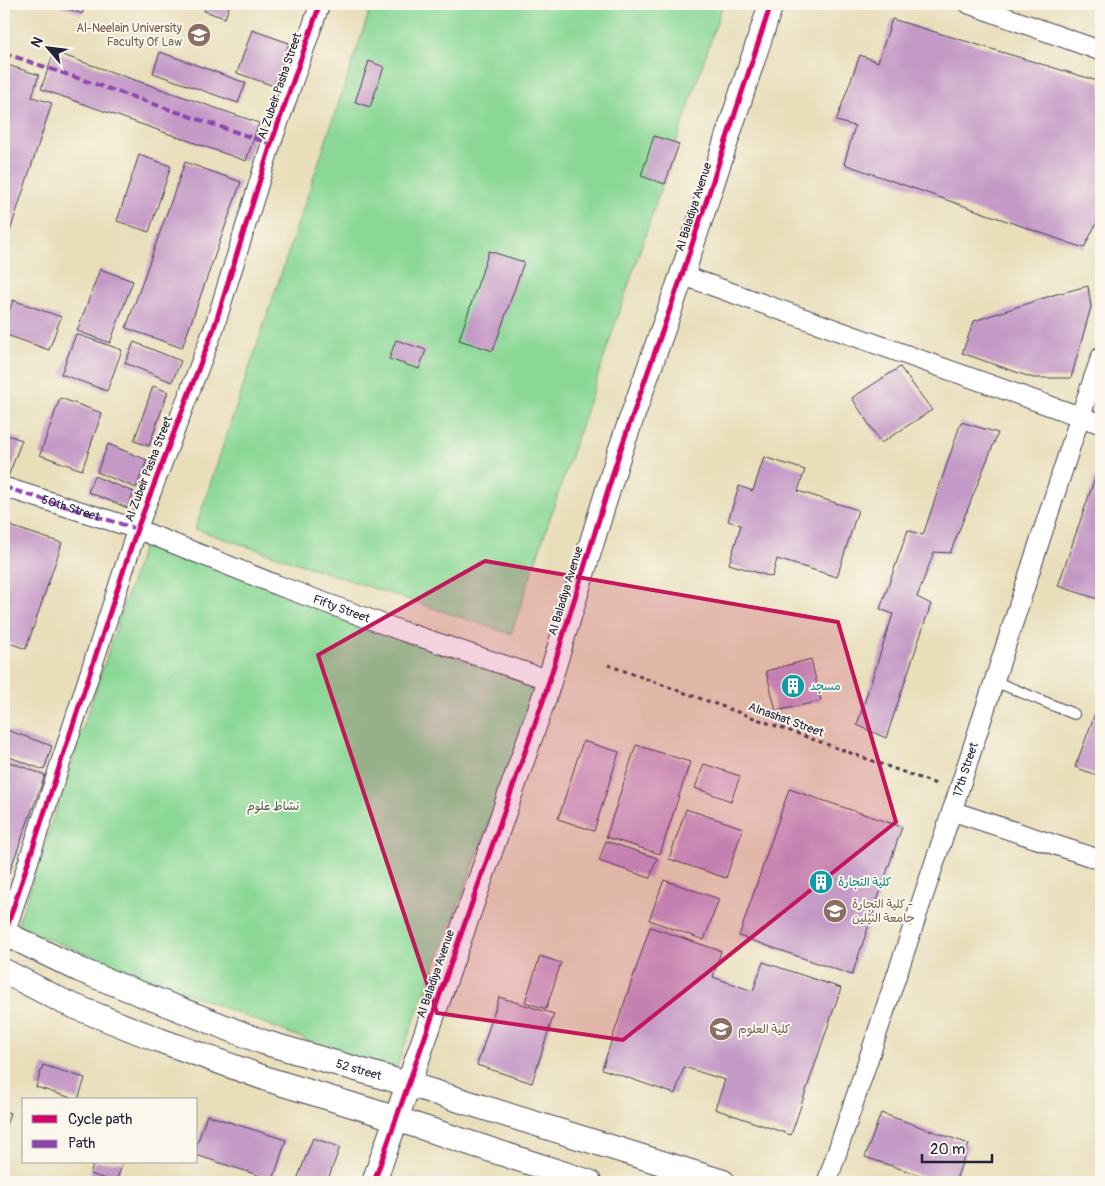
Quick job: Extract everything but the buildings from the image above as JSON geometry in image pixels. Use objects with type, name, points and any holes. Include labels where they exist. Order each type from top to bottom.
[{"type":"street","name":"Al Zubeir Pasha Street","points":[[4,937],[137,529],[214,328],[271,144],[320,4]]},
{"type":"street","name":"Al Baladiya Avenue","points":[[374,1182],[549,680],[619,454],[682,275],[770,4]]},
{"type":"street","points":[[969,4],[1001,9],[1101,51]]},
{"type":"street","points":[[682,275],[1101,424]]},
{"type":"street","name":"17th Street","points":[[827,1182],[952,811],[1101,357]]},
{"type":"street","name":"50th Street","points":[[4,487],[137,529]]},
{"type":"street","name":"Fifty Street","points":[[137,529],[277,585],[393,628],[549,680]]},
{"type":"street","points":[[952,811],[1101,860]]},
{"type":"street","name":"52 street","points":[[4,937],[80,970],[263,1042],[408,1084],[723,1182]]},
{"type":"street","points":[[4,971],[66,1003],[159,1040],[270,1080],[589,1182]]},
{"type":"lane","points":[[994,681],[1074,714]]},
{"type":"highlighted area","points":[[485,561],[838,622],[896,822],[623,1040],[437,1013],[318,655]]},
{"type":"green space","points":[[372,4],[723,4],[511,634],[195,529]]},
{"type":"green space","name":"نشاط علوم","points":[[146,538],[540,689],[394,1074],[17,927]]},
{"type":"marked path","points":[[4,53],[271,144]]},
{"type":"marked path","points":[[4,487],[137,529]]},
{"type":"cycle path","points":[[4,944],[5,933],[137,529],[214,328],[271,144],[320,4]]},
{"type":"cycle path","points":[[374,1182],[544,698],[619,454],[682,275],[771,4]]},
{"type":"place","name":"Al-Neelain University Faculty Of Law","points":[[199,35]]},
{"type":"place","name":"مسجد","points":[[793,686]]},
{"type":"place","name":"كلية التجارة","points":[[821,882]]},
{"type":"place","name":"كلية التجارة - جامعة النيلين","points":[[835,911]]},
{"type":"place","name":"كلية العلوم","points":[[721,1029]]}]
